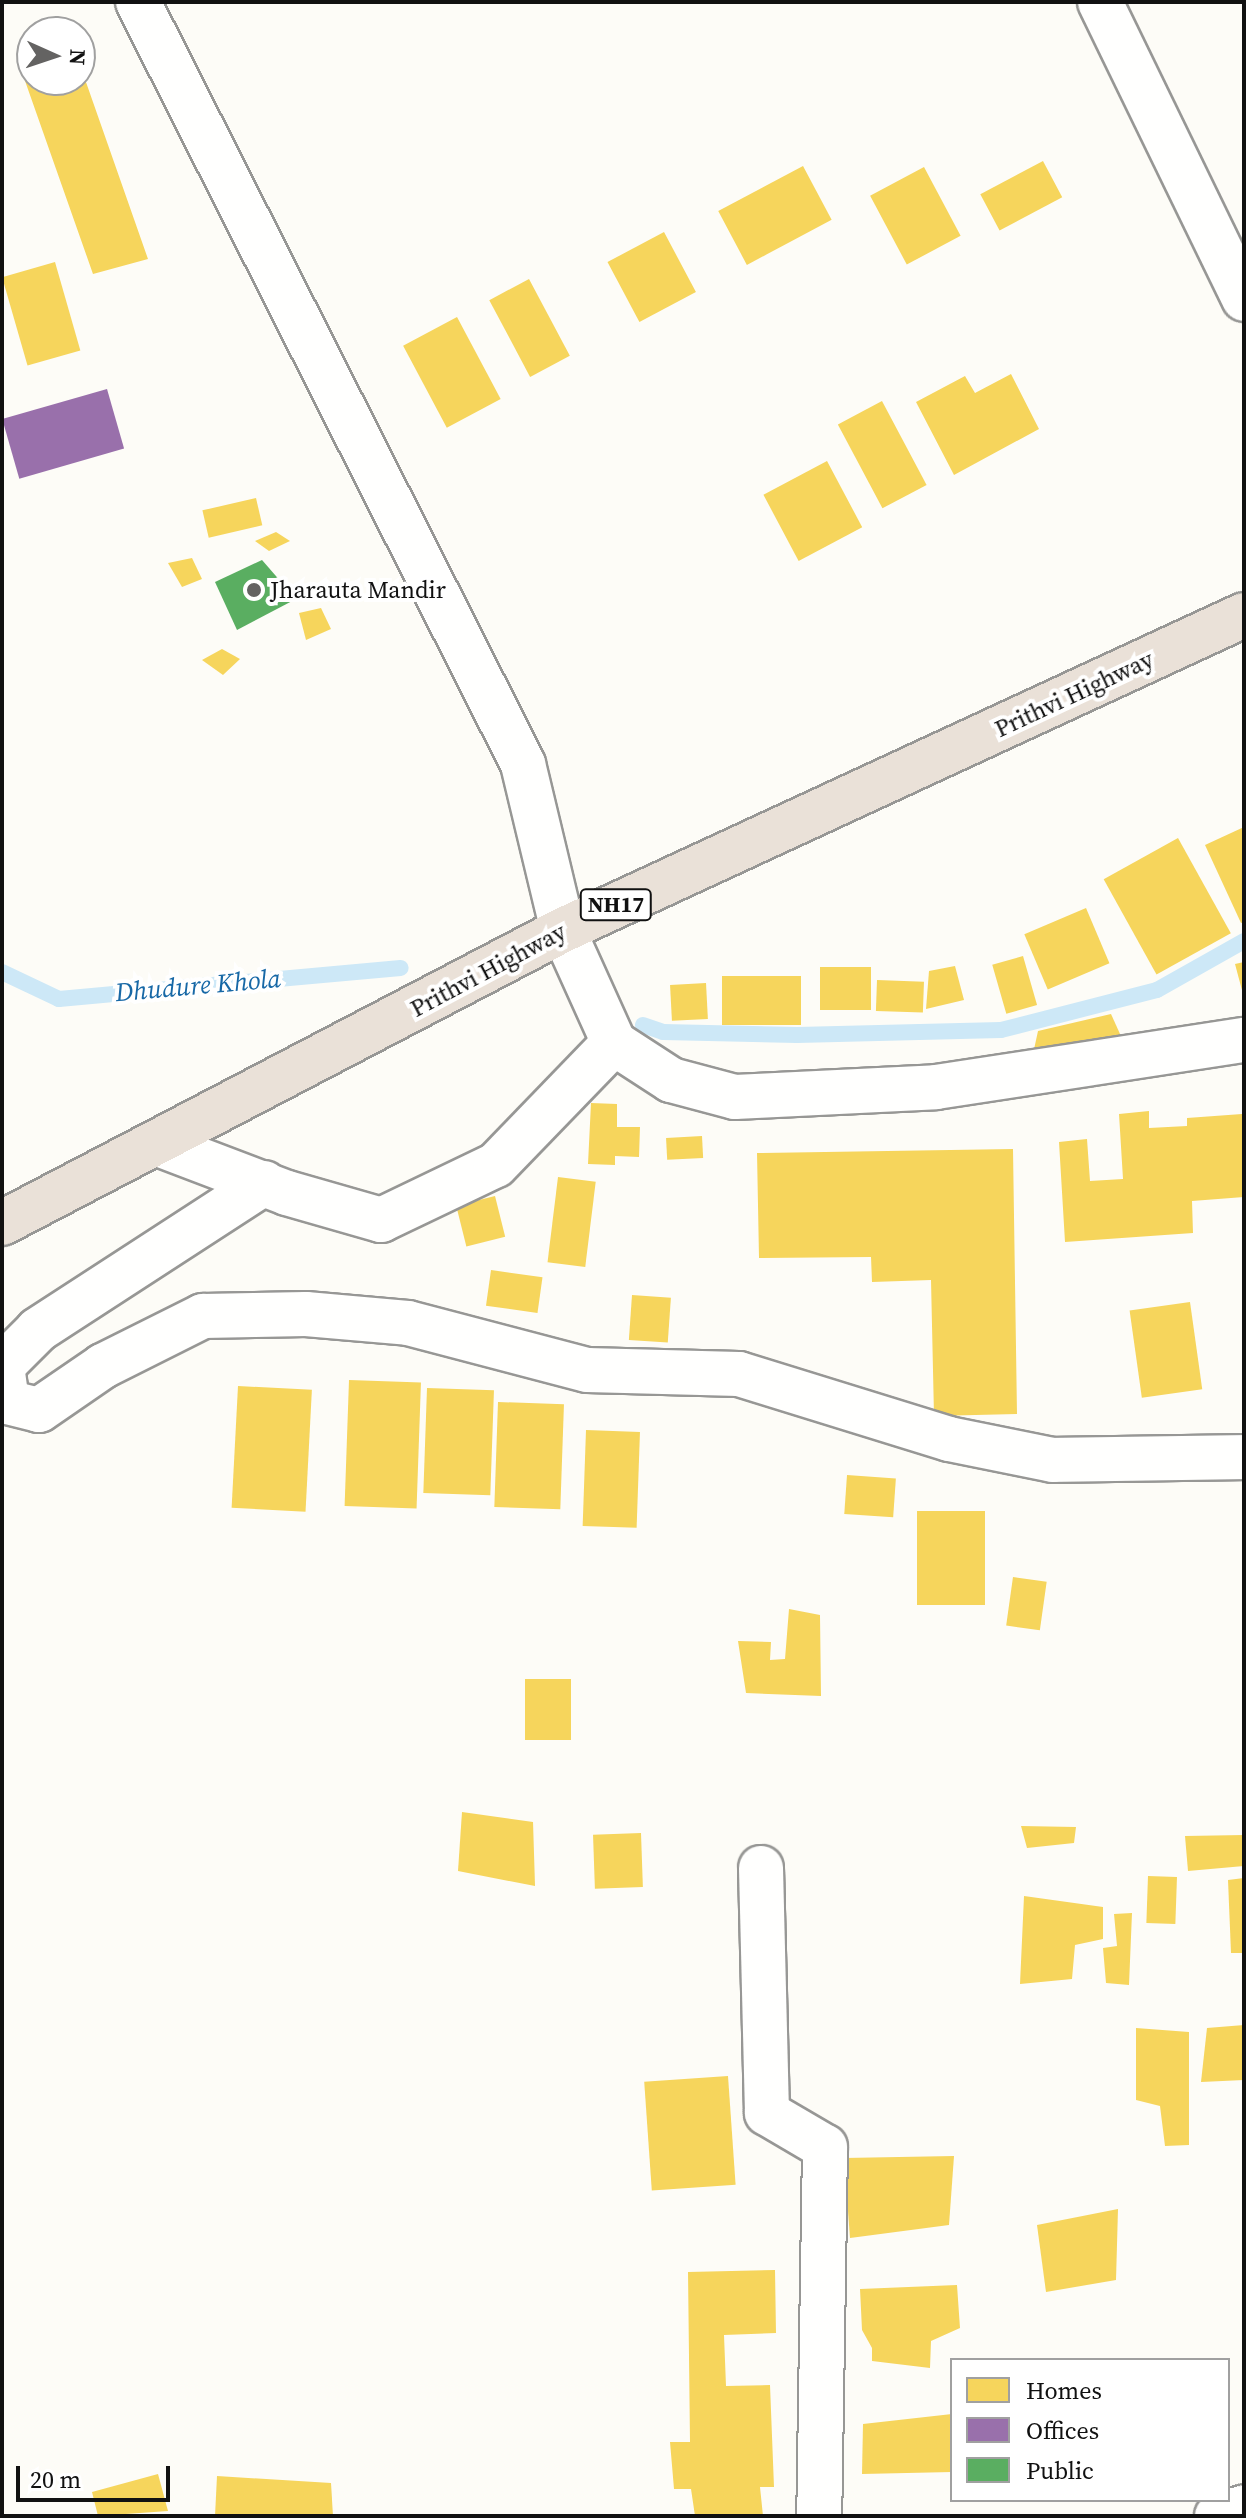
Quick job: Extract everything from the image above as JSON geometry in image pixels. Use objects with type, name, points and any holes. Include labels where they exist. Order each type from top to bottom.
[{"type":"highway","name":"Prithvi Highway","points":[[2,1223],[563,930],[1244,615]]},
{"type":"street","points":[[138,2],[523,764],[563,930],[614,1043],[671,1080],[735,1097],[936,1087],[1244,1040]]},
{"type":"street","points":[[1100,2],[1244,299]]},
{"type":"street","points":[[158,1144],[264,1183],[381,1220],[496,1165],[614,1043]]},
{"type":"street","points":[[264,1183],[38,1330],[2,1366],[7,1402],[39,1410],[103,1366],[203,1316],[306,1314],[408,1323],[587,1370],[739,1374],[949,1439],[1053,1460],[1244,1457]]},
{"type":"street","points":[[761,1868],[767,2113],[825,2147],[819,2516]]},
{"type":"street","points":[[1217,2516],[1244,2507]]},
{"type":"building: Homes","points":[[30,96],[91,96],[148,259],[93,274]]},
{"type":"building: Homes","points":[[1043,161],[1062,197],[1000,231],[980,194]]},
{"type":"building: Homes","points":[[803,166],[832,220],[747,265],[718,211]]},
{"type":"building: Homes","points":[[924,167],[961,236],[907,265],[870,196]]},
{"type":"building: Homes","points":[[664,232],[696,292],[639,322],[607,262]]},
{"type":"building: Homes","points":[[55,262],[80,350],[27,366],[2,277]]},
{"type":"building: Homes","points":[[529,279],[570,356],[530,377],[489,300]]},
{"type":"building: Homes","points":[[457,317],[501,399],[447,428],[403,346]]},
{"type":"building: Homes","points":[[1011,374],[1039,429],[954,475],[916,402],[965,376],[975,393]]},
{"type":"building: Homes","points":[[882,401],[927,485],[882,508],[838,424]]},
{"type":"building: Homes","points":[[827,461],[862,527],[799,561],[763,495]]},
{"type":"building: Homes","points":[[256,498],[262,525],[209,538],[202,510]]},
{"type":"building: Homes","points":[[276,532],[290,541],[269,551],[255,541]]},
{"type":"building: Homes","points":[[192,558],[202,579],[182,587],[168,563]]},
{"type":"building: Homes","points":[[321,608],[331,629],[306,640],[299,613]]},
{"type":"building: Homes","points":[[222,649],[240,659],[223,675],[202,660]]},
{"type":"building: Homes","points":[[1244,827],[1244,922],[1241,923],[1205,845]]},
{"type":"building: Homes","points":[[1178,838],[1231,933],[1157,975],[1104,879]]},
{"type":"building: Homes","points":[[1086,908],[1109,963],[1048,989],[1024,934]]},
{"type":"building: Homes","points":[[1023,956],[1037,1005],[1006,1014],[992,965]]},
{"type":"building: Homes","points":[[1244,962],[1244,993],[1243,994],[1235,964]]},
{"type":"building: Homes","points":[[955,966],[964,1000],[926,1009],[929,971]]},
{"type":"building: Homes","points":[[820,967],[871,967],[871,1010],[820,1010]]},
{"type":"building: Homes","points":[[722,976],[801,976],[801,1025],[722,1025]]},
{"type":"building: Homes","points":[[877,980],[924,982],[923,1013],[876,1011]]},
{"type":"building: Homes","points":[[706,983],[708,1019],[672,1021],[670,985]]},
{"type":"building: Homes","points":[[1111,1014],[1125,1045],[1033,1054],[1038,1031]]},
{"type":"building: Homes","points":[[591,1103],[617,1104],[617,1127],[640,1127],[639,1157],[615,1156],[615,1165],[588,1164]]},
{"type":"building: Homes","points":[[1149,1111],[1149,1128],[1187,1126],[1187,1118],[1242,1114],[1244,1197],[1192,1201],[1193,1233],[1065,1242],[1059,1142],[1087,1139],[1090,1181],[1123,1179],[1119,1114]]},
{"type":"building: Homes","points":[[702,1136],[703,1158],[667,1160],[666,1138]]},
{"type":"building: Homes","points":[[1013,1149],[1017,1414],[934,1416],[931,1280],[872,1282],[871,1257],[759,1258],[757,1153]]},
{"type":"building: Homes","points":[[558,1177],[596,1182],[585,1267],[548,1262]]},
{"type":"building: Homes","points":[[495,1196],[505,1237],[466,1246],[456,1206]]},
{"type":"building: Homes","points":[[491,1270],[542,1277],[537,1313],[486,1306]]},
{"type":"building: Homes","points":[[632,1295],[671,1298],[668,1343],[629,1340]]},
{"type":"building: Homes","points":[[1190,1302],[1202,1389],[1142,1398],[1130,1310]]},
{"type":"building: Homes","points":[[349,1380],[421,1383],[417,1508],[345,1506]]},
{"type":"building: Homes","points":[[238,1386],[312,1390],[306,1512],[232,1508]]},
{"type":"building: Homes","points":[[427,1388],[494,1390],[490,1495],[423,1493]]},
{"type":"building: Homes","points":[[498,1402],[564,1404],[560,1509],[494,1507]]},
{"type":"building: Homes","points":[[586,1430],[640,1432],[637,1528],[583,1526]]},
{"type":"building: Homes","points":[[847,1475],[896,1478],[893,1517],[844,1514]]},
{"type":"building: Homes","points":[[917,1511],[985,1511],[985,1605],[917,1605]]},
{"type":"building: Homes","points":[[1013,1577],[1047,1582],[1040,1630],[1006,1626]]},
{"type":"building: Homes","points":[[789,1609],[820,1615],[821,1696],[746,1693],[738,1641],[771,1642],[770,1660],[785,1659]]},
{"type":"building: Homes","points":[[525,1679],[571,1679],[571,1740],[525,1740]]},
{"type":"building: Homes","points":[[462,1812],[533,1822],[535,1886],[458,1871]]},
{"type":"building: Homes","points":[[1021,1826],[1076,1827],[1074,1843],[1027,1848]]},
{"type":"building: Homes","points":[[641,1833],[643,1887],[595,1889],[593,1835]]},
{"type":"building: Homes","points":[[1244,1835],[1244,1866],[1188,1871],[1185,1836]]},
{"type":"building: Homes","points":[[1148,1876],[1177,1877],[1175,1924],[1146,1923]]},
{"type":"building: Homes","points":[[1244,1878],[1244,1953],[1231,1953],[1228,1880]]},
{"type":"building: Homes","points":[[1024,1896],[1103,1907],[1103,1939],[1075,1945],[1072,1979],[1020,1984]]},
{"type":"building: Homes","points":[[1132,1913],[1129,1985],[1106,1983],[1103,1948],[1117,1946],[1114,1914]]},
{"type":"building: Homes","points":[[1244,2025],[1244,2080],[1201,2082],[1207,2028]]},
{"type":"building: Homes","points":[[1136,2028],[1189,2032],[1189,2145],[1165,2146],[1160,2106],[1136,2100]]},
{"type":"building: Homes","points":[[728,2076],[736,2185],[652,2191],[644,2082]]},
{"type":"building: Homes","points":[[954,2156],[949,2225],[850,2238],[844,2158]]},
{"type":"building: Homes","points":[[1118,2209],[1116,2280],[1046,2292],[1037,2225]]},
{"type":"building: Homes","points":[[775,2270],[776,2333],[724,2335],[726,2386],[770,2385],[774,2487],[760,2487],[763,2516],[695,2516],[691,2489],[674,2489],[670,2442],[690,2442],[688,2272]]},
{"type":"building: Homes","points":[[957,2285],[960,2328],[931,2341],[930,2368],[872,2361],[872,2348],[862,2330],[860,2289]]},
{"type":"building: Homes","points":[[950,2414],[950,2472],[862,2474],[863,2424]]},
{"type":"building: Homes","points":[[158,2474],[168,2511],[98,2516],[92,2492]]},
{"type":"building: Homes","points":[[217,2476],[331,2483],[333,2516],[215,2516]]},
{"type":"building: Offices","points":[[107,389],[124,449],[19,479],[2,419]]},
{"type":"building: Public","name":"Jharauta Mandir","points":[[262,560],[296,599],[237,630],[215,582]]},
{"type":"waterway","points":[[643,1025],[663,1032],[797,1035],[1001,1030],[1157,990],[1244,941]]},
{"type":"waterway","name":"Dhudure Khola","points":[[2,972],[59,999],[401,968]]},
{"type":"place","name":"Jharauta Mandir","points":[[254,590]]}]
